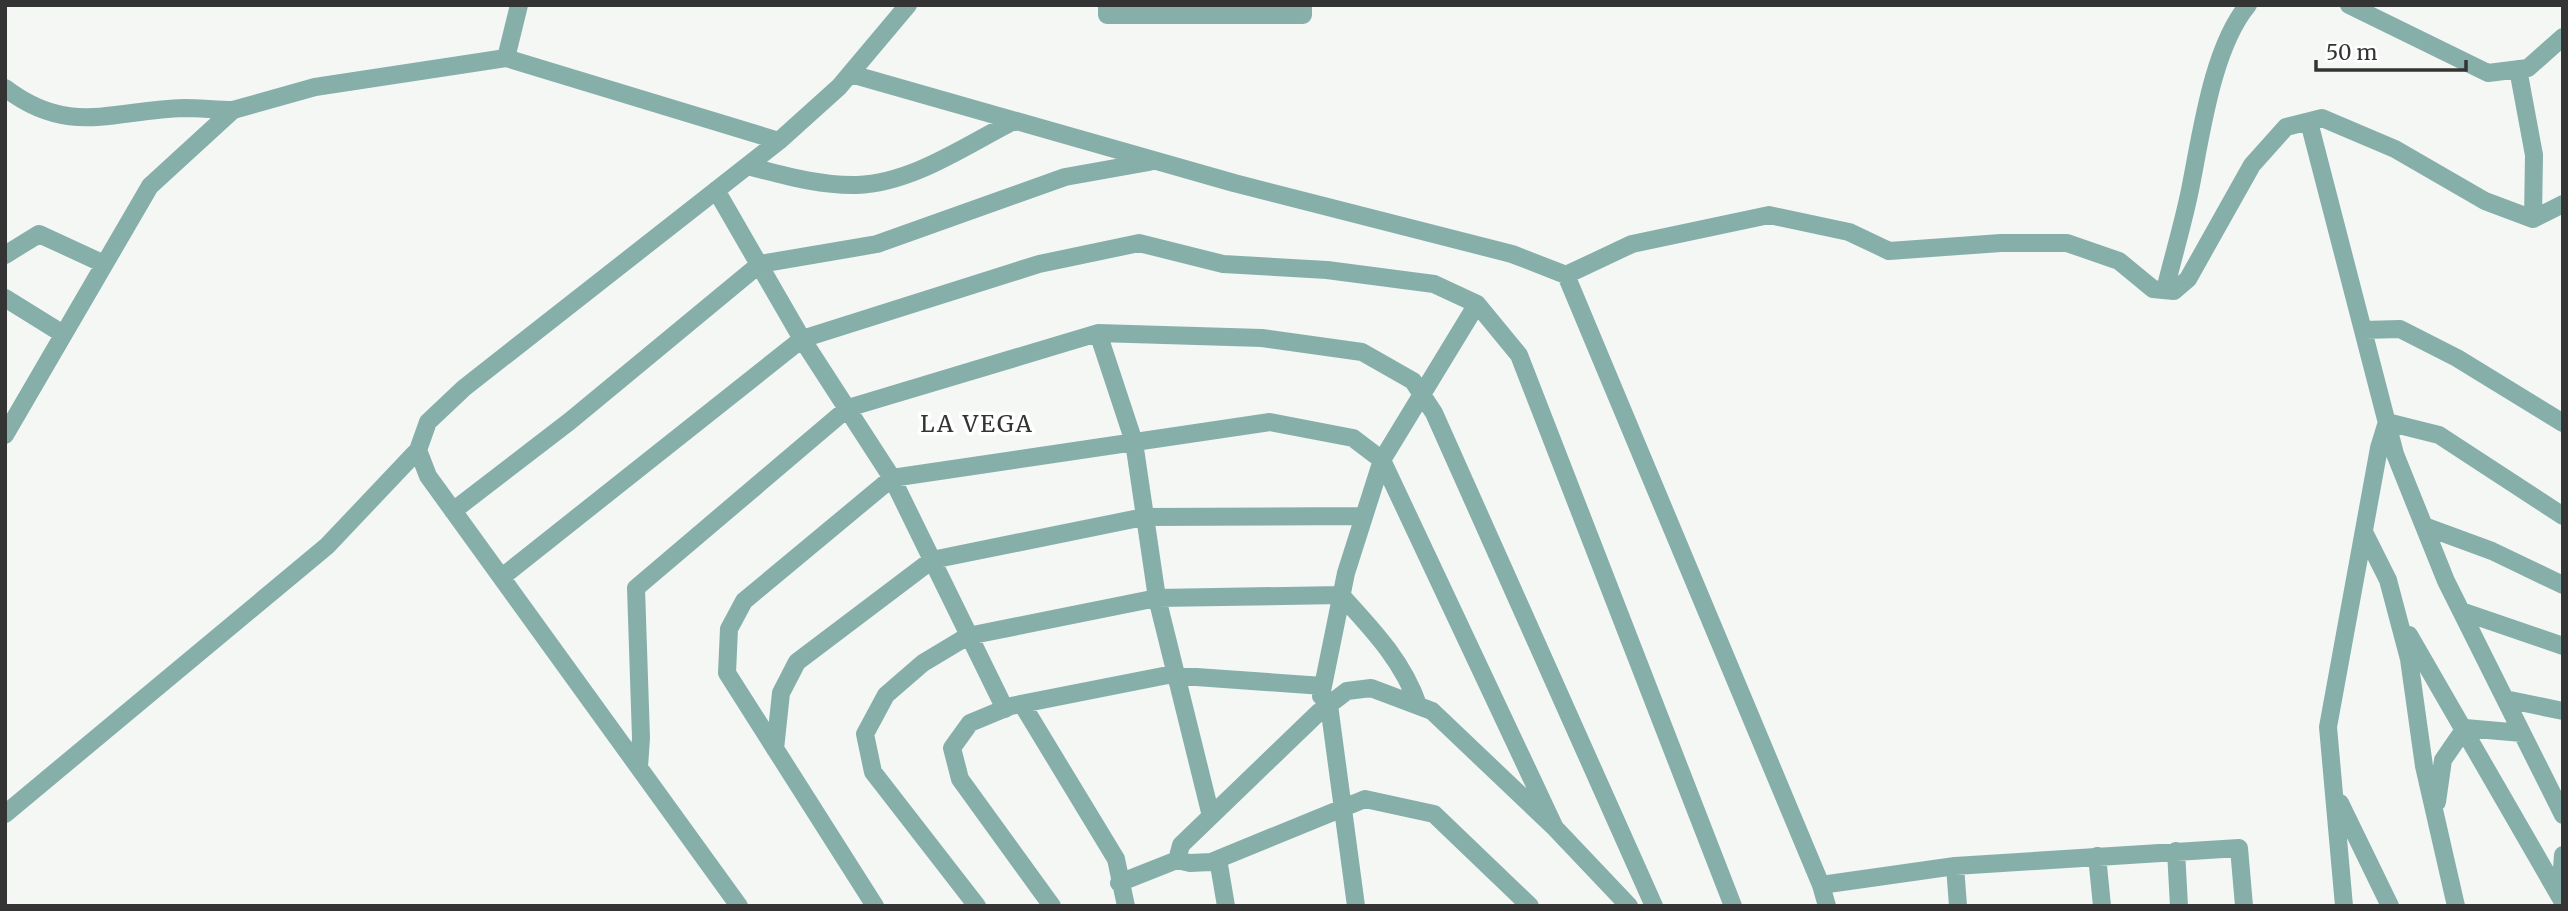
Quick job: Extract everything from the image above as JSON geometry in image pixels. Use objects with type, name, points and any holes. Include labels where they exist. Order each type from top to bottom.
[{"type":"street","points":[[506,58],[519,5]]},
{"type":"street","points":[[5,814],[327,547],[418,450],[428,422],[464,388],[779,141],[851,74],[908,5]]},
{"type":"street","points":[[1107,5],[1107,15],[1167,10],[1303,15],[1303,5]]},
{"type":"street","points":[[2165,290],[2189,193],[2204,113],[2234,22],[2248,5]]},
{"type":"street","points":[[2349,5],[2488,73],[2528,68],[2563,37]]},
{"type":"street","points":[[5,88],[27,105],[57,115],[93,118],[183,108],[233,110],[315,87],[506,58],[779,141]]},
{"type":"street","points":[[2518,69],[2534,155],[2533,219]]},
{"type":"street","points":[[851,74],[1156,161],[1512,254],[1566,275],[1821,885],[1827,906]]},
{"type":"street","points":[[5,435],[150,186],[233,110]]},
{"type":"street","points":[[1566,275],[1632,244],[1769,215],[1849,232],[1889,251],[2001,243],[2067,243],[2119,261],[2153,289],[2174,291],[2188,279],[2252,165],[2286,127],[2322,118],[2395,149],[2485,201],[2533,219],[2563,204]]},
{"type":"street","points":[[747,166],[805,181],[859,185],[915,172],[1014,121]]},
{"type":"street","points":[[2309,122],[2395,454],[2461,611],[2563,815]]},
{"type":"street","points":[[453,510],[570,421],[760,264],[877,244],[1065,177],[1156,161]]},
{"type":"street","points":[[716,190],[802,339],[892,478],[968,636],[1116,859],[1126,906]]},
{"type":"street","points":[[5,254],[39,234],[104,264]]},
{"type":"street","points":[[502,577],[802,339],[1039,264],[1139,243],[1223,264],[1327,270],[1434,284],[1477,304],[1519,355],[1733,906]]},
{"type":"street","points":[[5,298],[63,334]]},
{"type":"street","points":[[1356,906],[1343,808],[1324,709],[1323,685],[1341,595],[1382,460],[1477,304]]},
{"type":"street","points":[[2364,330],[2400,329],[2457,358],[2563,423]]},
{"type":"street","points":[[1098,333],[1134,442],[1157,598],[1212,816]]},
{"type":"street","points":[[639,767],[641,738],[636,588],[848,408],[1098,333],[1262,338],[1362,352],[1413,382],[1421,393],[1440,426],[1654,906]]},
{"type":"street","points":[[875,906],[727,673],[729,629],[744,601],[892,478],[1270,422],[1353,438],[1382,460],[1555,828]]},
{"type":"street","points":[[2388,422],[2439,435],[2563,516]]},
{"type":"street","points":[[2344,906],[2328,727],[2379,448],[2388,422]]},
{"type":"street","points":[[418,450],[428,476],[739,906]]},
{"type":"street","points":[[775,748],[781,693],[797,662],[932,560],[1144,517],[1364,516]]},
{"type":"street","points":[[2424,526],[2492,551],[2563,585]]},
{"type":"street","points":[[2364,532],[2388,580],[2409,659],[2424,766],[2456,906]]},
{"type":"street","points":[[977,906],[873,772],[865,734],[887,695],[923,663],[968,636],[1157,598],[1341,595],[1384,642],[1410,683],[1418,705]]},
{"type":"street","points":[[2461,611],[2563,646]]},
{"type":"street","points":[[2398,617],[2465,728],[2561,901]]},
{"type":"street","points":[[1045,904],[960,779],[952,748],[970,723],[1013,706],[1177,675],[1323,685]]},
{"type":"street","points":[[1177,860],[1181,845],[1324,709],[1348,691],[1371,688],[1432,711],[1555,828],[1629,906]]},
{"type":"street","points":[[2505,699],[2563,711]]},
{"type":"street","points":[[2465,728],[2522,733]]},
{"type":"street","points":[[2435,813],[2443,760],[2465,728]]},
{"type":"street","points":[[2542,774],[2563,778]]},
{"type":"street","points":[[2334,790],[2389,906]]},
{"type":"street","points":[[1119,883],[1177,860],[1190,863],[1218,859],[1365,799],[1434,814],[1530,906]]},
{"type":"street","points":[[1821,885],[1955,866],[2239,848],[2244,906]]},
{"type":"street","points":[[2176,851],[2179,906]]},
{"type":"street","points":[[2561,901],[2563,855]]},
{"type":"street","points":[[2097,856],[2102,906]]},
{"type":"street","points":[[1218,859],[1226,906]]},
{"type":"street","points":[[1955,866],[1958,906]]},
{"type":"district","name":"LA VEGA","points":[[977,424]]}]
